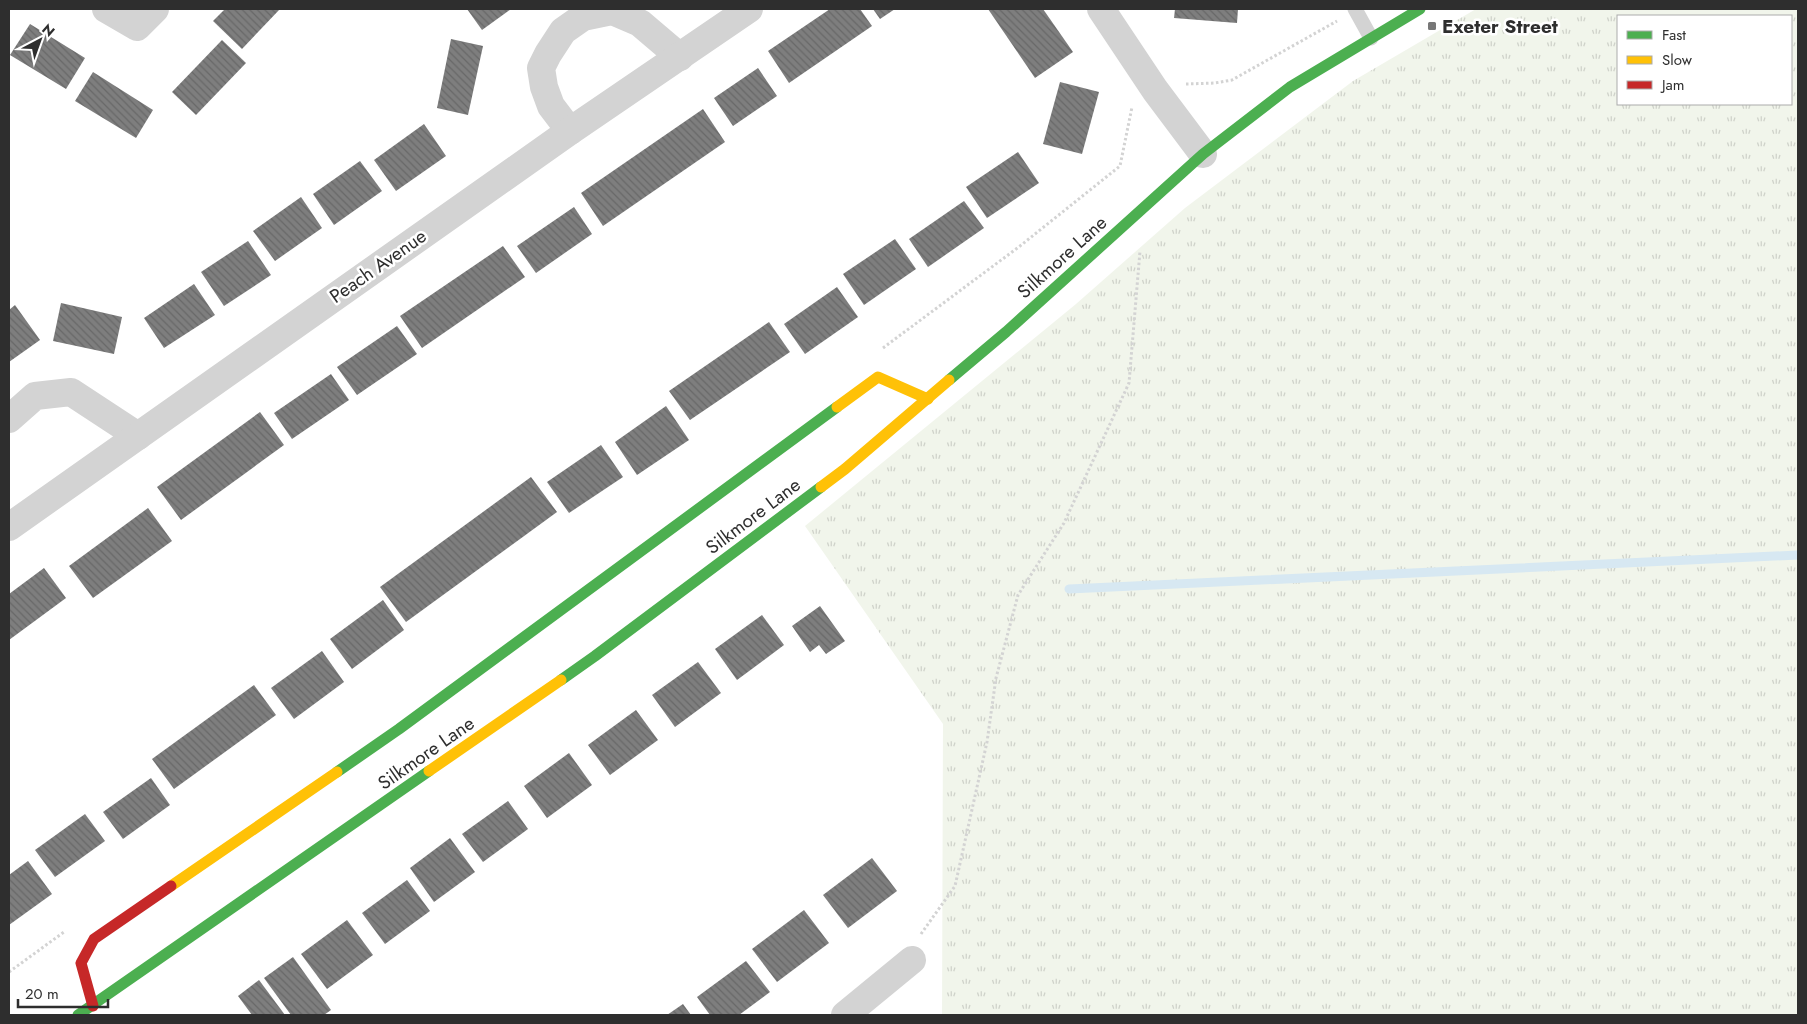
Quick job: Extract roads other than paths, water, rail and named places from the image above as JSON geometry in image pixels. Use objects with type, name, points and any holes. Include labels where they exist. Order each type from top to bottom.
[{"type":"street","points":[[106,9],[137,26],[155,9]]},
{"type":"street","name":"Peach Avenue","points":[[9,527],[570,131],[749,9]]},
{"type":"street","points":[[1101,9],[1155,90],[1203,154]]},
{"type":"street","name":"Silkmore Lane","points":[[78,1015],[595,656],[845,469],[1006,332],[1203,154],[1290,87],[1420,9]]},
{"type":"street","points":[[570,131],[551,106],[544,87],[541,68],[563,31],[583,17],[612,11],[640,23],[680,57]]},
{"type":"street","points":[[93,1006],[81,963],[94,940],[399,729],[878,377],[928,399]]},
{"type":"street","points":[[9,419],[35,396],[71,392],[138,436]]},
{"type":"street","points":[[845,1015],[912,960]]},
{"type":"lane","points":[[1355,9],[1371,38]]},
{"type":"waterway","points":[[1069,589],[1798,555]]},
{"type":"place","name":"Exeter Street","points":[[1432,26]]}]
